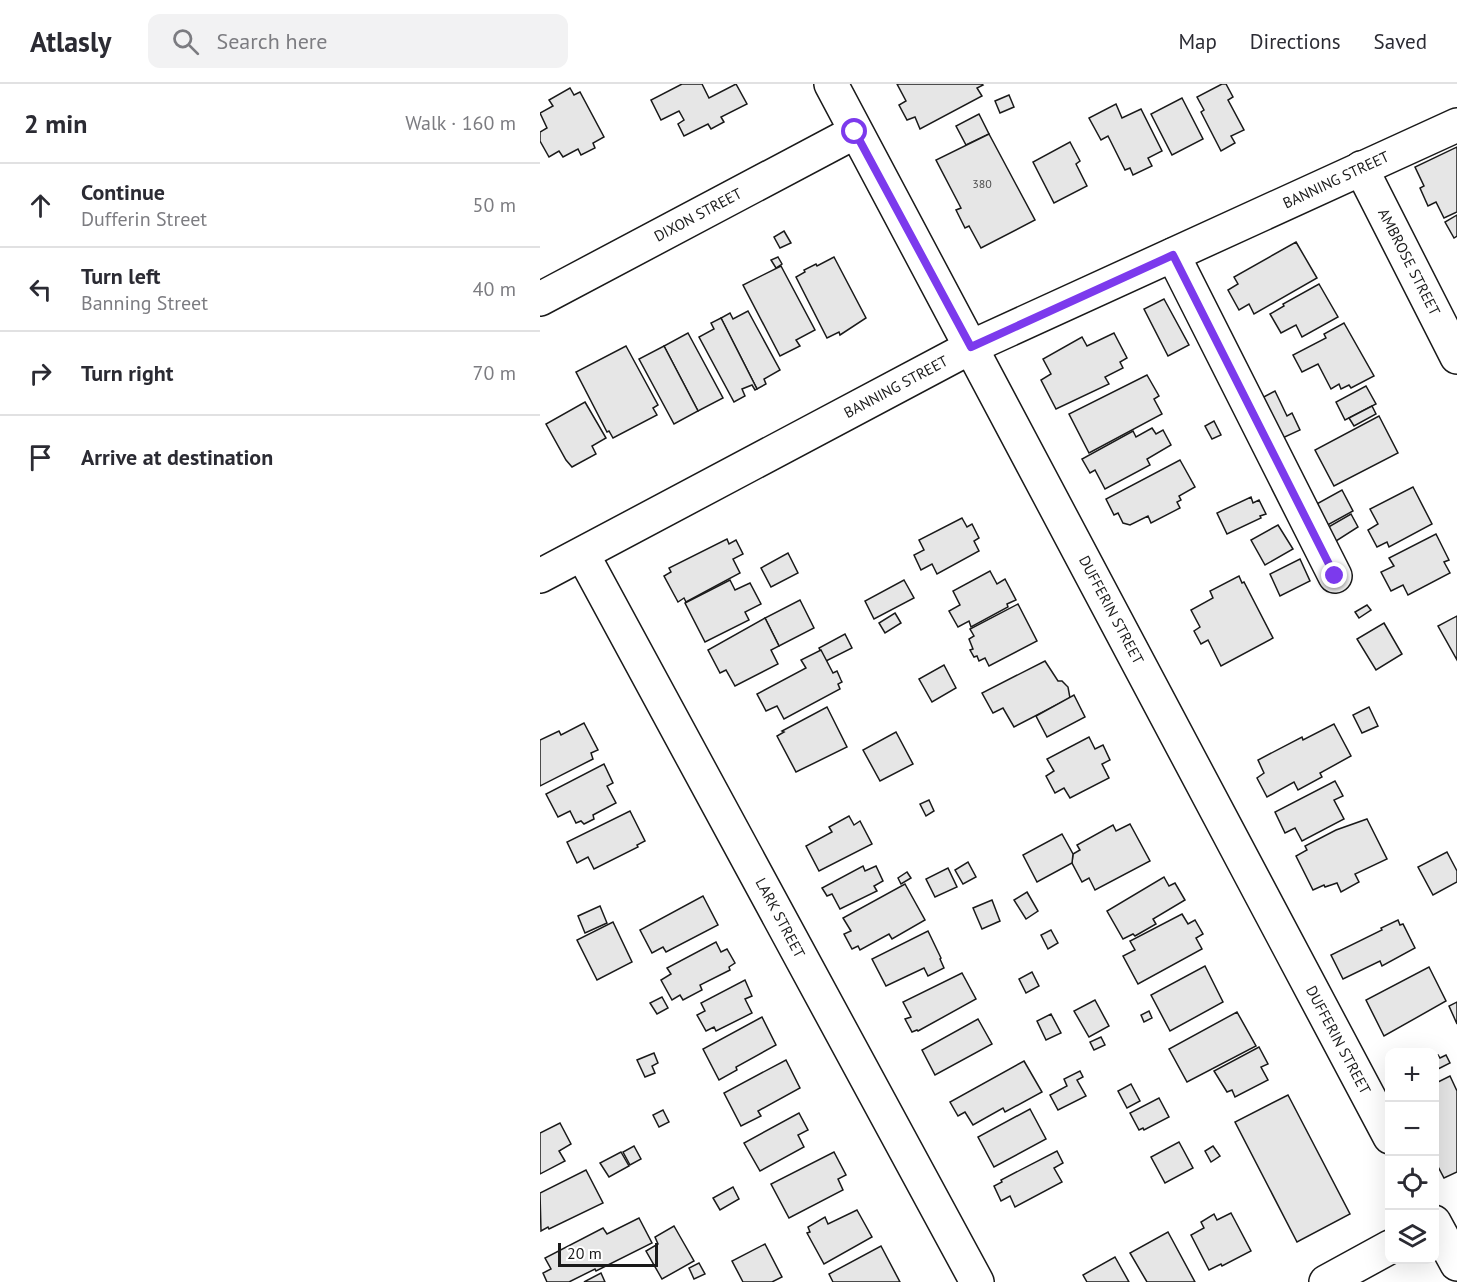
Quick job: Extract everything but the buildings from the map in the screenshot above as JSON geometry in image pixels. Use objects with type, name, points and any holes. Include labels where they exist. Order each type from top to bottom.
[{"type":"street","name":"DUFFERIN STREET","points":[[831,84],[1385,1129]]},
{"type":"street","name":"BANNING STREET","points":[[540,576],[971,347],[1457,125]]},
{"type":"street","name":"DIXON STREET","points":[[540,299],[855,132]]},
{"type":"street","name":"AMBROSE STREET","points":[[1361,168],[1457,357]]},
{"type":"street","points":[[1173,255],[1335,576]]},
{"type":"street","name":"LARK STREET","points":[[583,555],[977,1282]]},
{"type":"street","points":[[1439,1220],[1457,1211]]},
{"type":"street","points":[[1439,1231],[1457,1264]]},
{"type":"street","points":[[1326,1282],[1385,1249]]},
{"type":"route","points":[[855,132],[971,347],[1173,255],[1335,576]]}]
